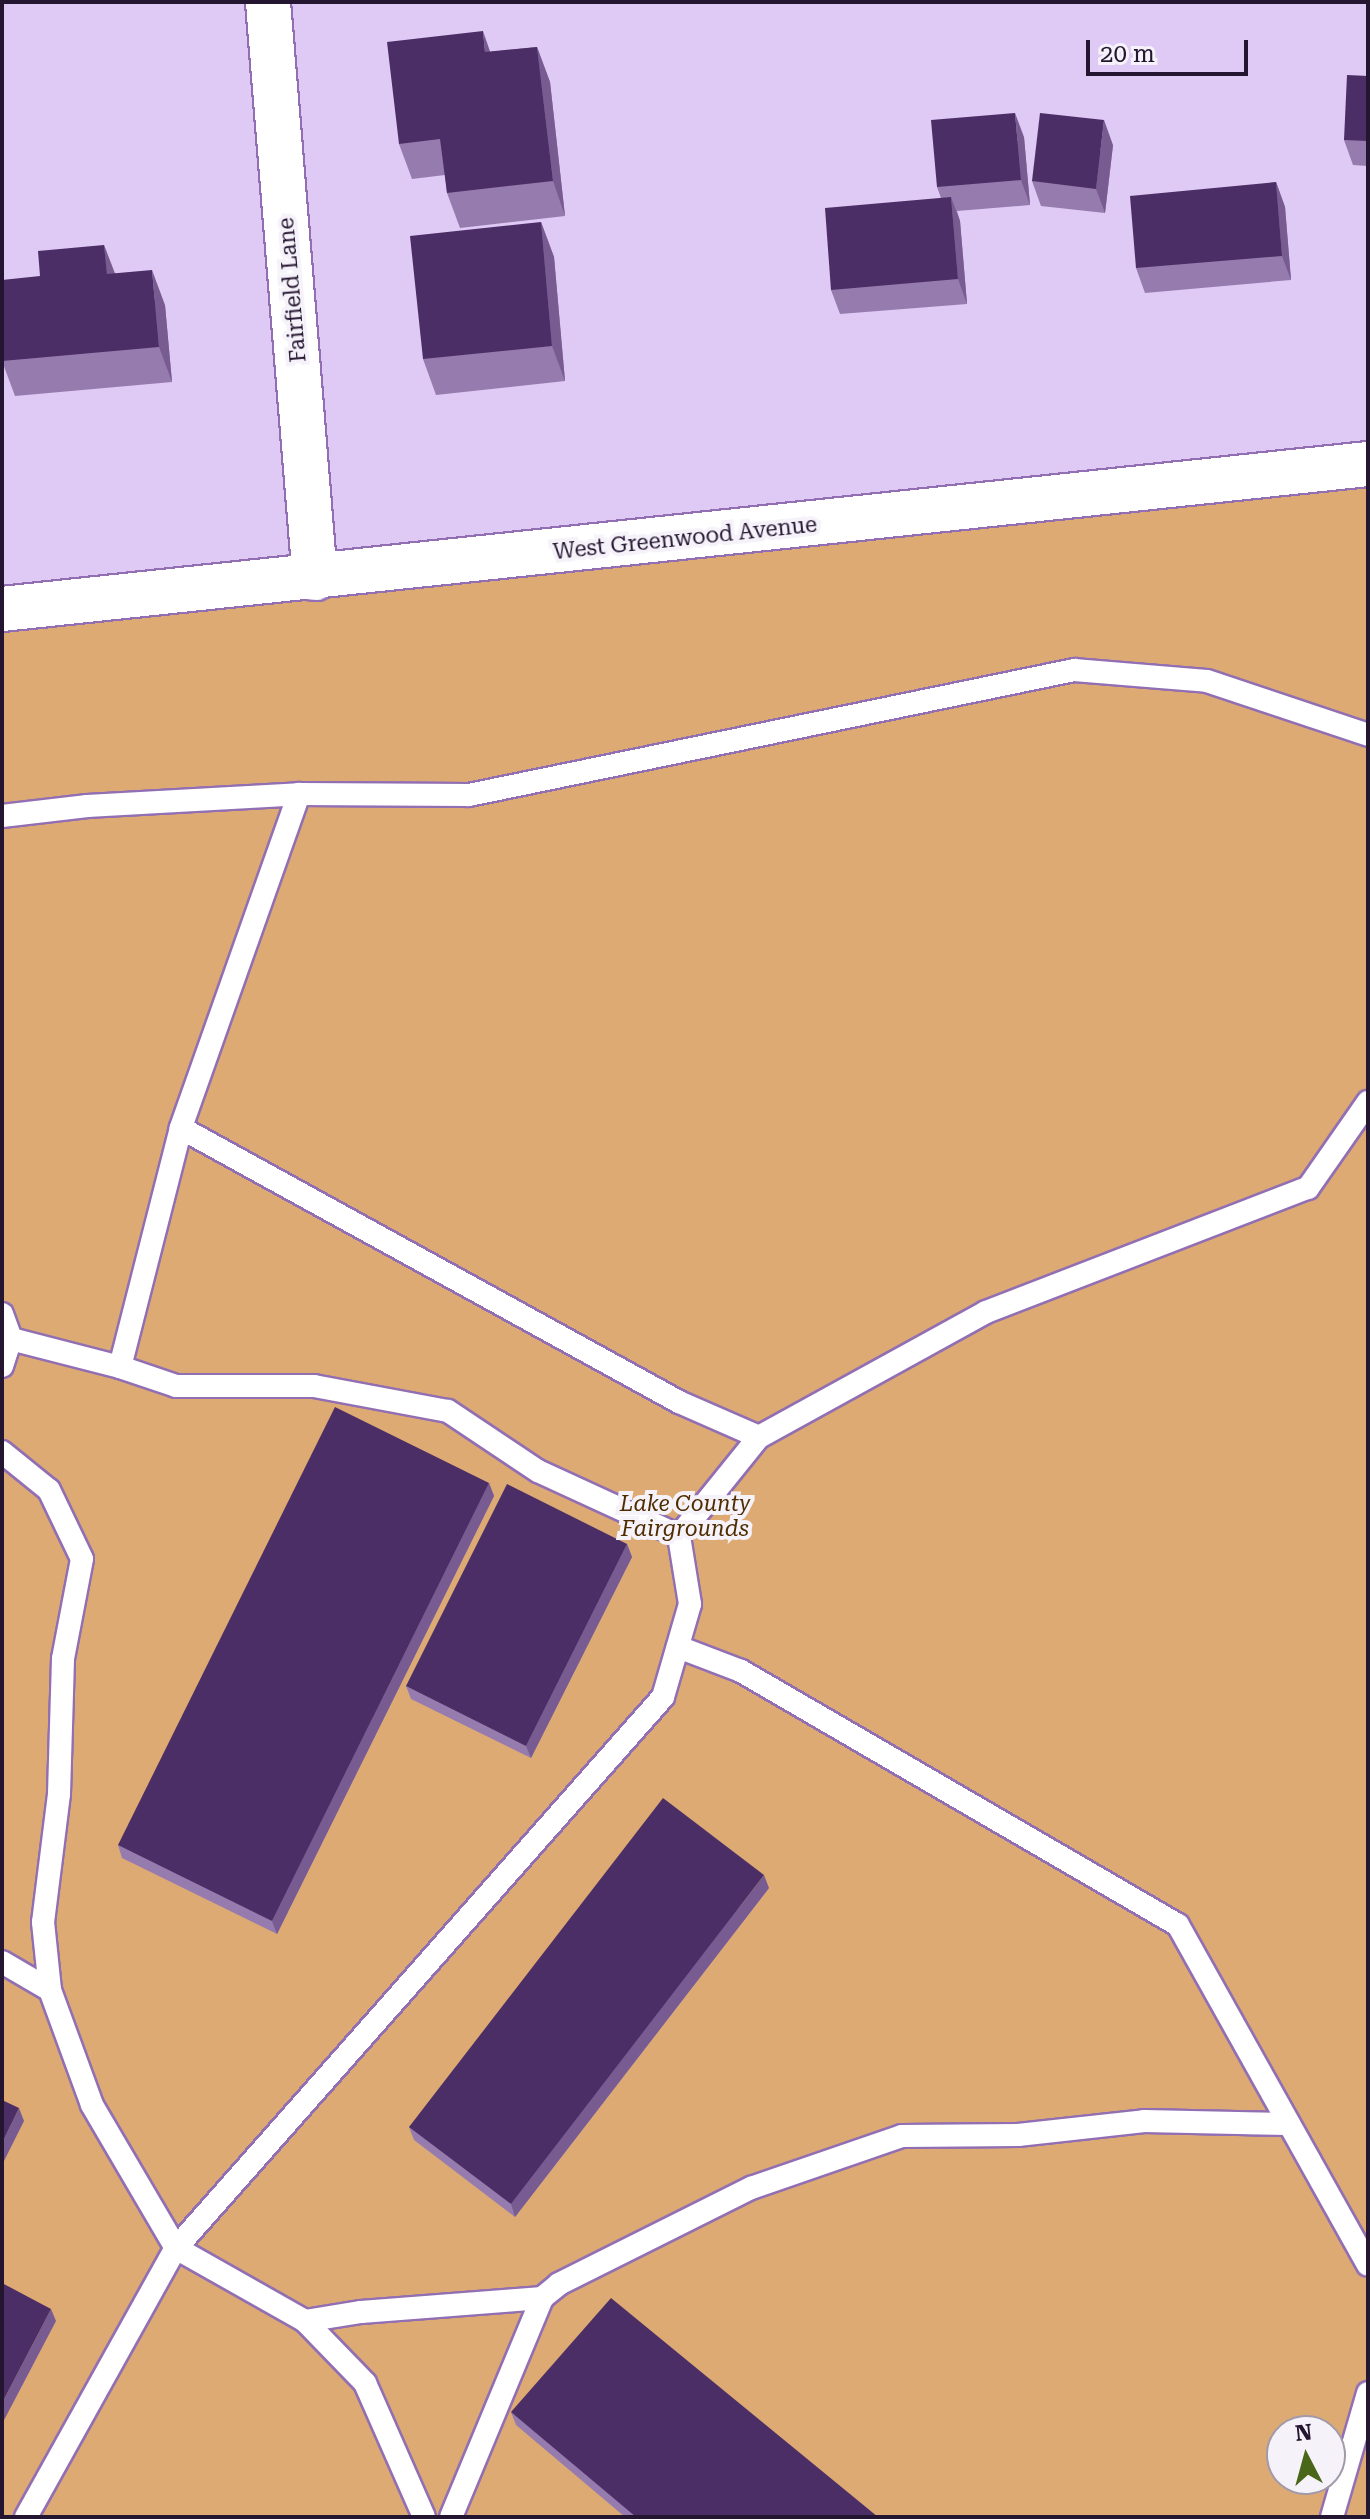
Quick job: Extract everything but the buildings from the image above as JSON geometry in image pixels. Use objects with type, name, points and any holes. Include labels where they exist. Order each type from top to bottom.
[{"type":"street","name":"Fairfield Lane","points":[[268,2],[315,578]]},
{"type":"street","name":"West Greenwood Avenue","points":[[2,609],[1368,464]]},
{"type":"lane","points":[[2,816],[87,806],[299,794],[469,795],[1074,670],[1207,681],[1368,735]]},
{"type":"lane","points":[[120,1367],[181,1128],[299,794]]},
{"type":"lane","points":[[26,2517],[176,2248],[663,1697],[690,1604],[679,1536],[759,1437],[986,1312],[1308,1188],[1368,1102]]},
{"type":"lane","points":[[181,1128],[679,1402],[759,1437]]},
{"type":"lane","points":[[2,1314],[11,1339],[2,1366]]},
{"type":"lane","points":[[11,1339],[120,1367],[176,1386],[314,1386],[448,1411],[538,1471],[679,1536]]},
{"type":"lane","points":[[2,1452],[49,1490],[82,1559],[63,1659],[59,1794],[43,1922],[50,1990],[92,2105],[176,2248],[305,2321],[365,2383],[424,2517]]},
{"type":"lane","points":[[678,1647],[741,1671],[1178,1925],[1368,2265]]},
{"type":"lane","points":[[2,1962],[50,1990]]},
{"type":"lane","points":[[451,2517],[542,2298],[559,2284],[751,2188],[902,2136],[1018,2135],[1144,2121],[1289,2124]]},
{"type":"lane","points":[[305,2321],[361,2312],[542,2298]]},
{"type":"lane","points":[[1332,2517],[1368,2393]]},
{"type":"green space","name":"Lake County Fairgrounds","points":[[1368,460],[1368,2517],[2,2517],[2,600]]}]
